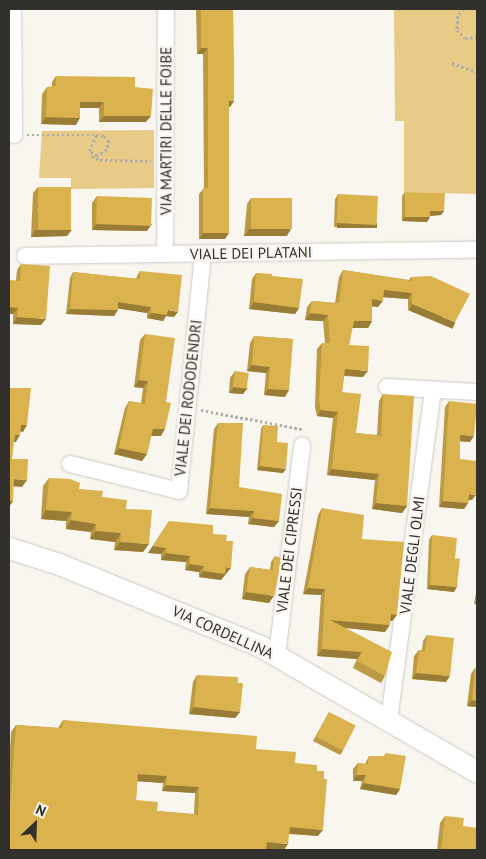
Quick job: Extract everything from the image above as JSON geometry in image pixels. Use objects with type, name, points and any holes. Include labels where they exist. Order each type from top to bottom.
[{"type":"street","points":[[13,9],[14,135]]},
{"type":"street","name":"VIA MARTIRI DELLE FOIBE","points":[[165,254],[166,9]]},
{"type":"street","name":"VIALE DEI PLATANI","points":[[25,256],[477,250]]},
{"type":"street","name":"VIALE DEI RODODENDRI","points":[[70,464],[179,491],[203,254]]},
{"type":"street","points":[[387,388],[477,392]]},
{"type":"street","name":"VIALE DEGLI OLMI","points":[[389,720],[433,390]]},
{"type":"street","name":"VIALE DEI CIPRESSI","points":[[277,656],[302,445]]},
{"type":"street","name":"VIA CORDELLINA","points":[[9,548],[59,564],[260,646],[477,772]]},
{"type":"path","points":[[464,9],[458,16],[457,30],[465,38],[477,38]]},
{"type":"path","points":[[452,63],[477,72]]},
{"type":"path","points":[[42,135],[104,136],[109,145],[102,154],[92,155]]},
{"type":"path","points":[[96,135],[90,145],[92,155],[100,160],[166,161]]},
{"type":"path","points":[[188,407],[302,429],[302,445]]},
{"type":"shaded area","points":[[394,9],[477,9],[477,194],[404,192],[404,121],[395,121]]},
{"type":"shaded area","points":[[154,130],[154,188],[71,189],[71,178],[39,178],[42,131]]},
{"type":"building","points":[[201,9],[233,9],[234,101],[229,101],[229,233],[203,233],[203,188],[208,188],[208,48],[201,48]]},
{"type":"building","points":[[56,76],[135,77],[135,87],[153,89],[151,116],[104,116],[104,102],[80,102],[80,118],[46,117],[47,87],[56,86]]},
{"type":"building","points":[[38,187],[71,187],[71,230],[38,230]]},
{"type":"building","points":[[405,192],[445,193],[444,211],[430,211],[430,217],[405,217]]},
{"type":"building","points":[[338,194],[378,196],[376,225],[336,223]]},
{"type":"building","points":[[97,196],[152,198],[151,226],[96,224]]},
{"type":"building","points":[[251,198],[292,198],[292,229],[251,229]]},
{"type":"building","points":[[21,264],[50,266],[46,319],[17,317],[18,308],[9,307],[9,280],[20,281]]},
{"type":"building","points":[[343,270],[412,281],[411,277],[431,276],[470,294],[455,322],[412,304],[412,293],[384,290],[383,301],[372,299],[372,321],[354,321],[349,345],[369,346],[368,371],[345,369],[342,392],[361,394],[356,433],[381,436],[383,394],[414,396],[407,506],[376,503],[379,474],[332,469],[338,412],[321,410],[319,400],[322,343],[330,343],[328,315],[310,313],[312,301],[339,303]]},
{"type":"building","points":[[140,271],[182,275],[178,312],[168,310],[167,315],[151,313],[151,307],[118,302],[118,310],[70,309],[73,272],[140,279]]},
{"type":"building","points":[[256,273],[303,279],[299,308],[254,302]]},
{"type":"building","points":[[145,334],[175,338],[166,402],[171,403],[165,429],[153,429],[147,454],[119,448],[129,401],[145,404],[148,381],[139,380]]},
{"type":"building","points":[[254,336],[293,339],[289,390],[268,389],[270,367],[252,365]]},
{"type":"building","points":[[235,371],[249,373],[247,389],[233,387]]},
{"type":"building","points":[[9,388],[31,388],[27,425],[21,425],[20,435],[15,435],[12,459],[28,459],[27,480],[14,479],[13,501],[9,501]]},
{"type":"building","points":[[449,401],[477,404],[474,436],[460,435],[460,459],[477,461],[476,495],[469,494],[468,503],[443,501]]},
{"type":"building","points":[[218,423],[243,423],[239,487],[282,494],[279,521],[253,518],[254,511],[210,508]]},
{"type":"building","points":[[263,425],[278,426],[277,442],[288,443],[286,469],[260,466]]},
{"type":"building","points":[[49,478],[70,479],[80,483],[79,489],[103,491],[102,497],[127,500],[126,509],[152,510],[149,544],[120,542],[121,533],[96,531],[96,524],[71,520],[72,512],[46,510]]},
{"type":"building","points":[[322,508],[364,515],[362,539],[404,542],[397,615],[391,614],[390,625],[330,620],[392,652],[385,676],[357,661],[362,652],[322,649],[325,589],[308,588]]},
{"type":"building","points":[[169,521],[213,525],[213,534],[227,535],[226,541],[233,541],[231,568],[226,567],[225,574],[203,571],[204,566],[190,564],[190,556],[166,553],[166,548],[153,546]]},
{"type":"building","points":[[432,535],[457,538],[455,559],[460,558],[457,587],[430,585]]},
{"type":"building","points":[[275,556],[282,558],[274,596],[246,592],[250,567],[273,570]]},
{"type":"building","points":[[427,635],[454,638],[450,676],[416,673],[419,650],[425,651]]},
{"type":"building","points":[[475,668],[477,669],[477,701],[472,700]]},
{"type":"building","points":[[197,675],[238,677],[238,683],[243,683],[240,712],[194,707]]},
{"type":"building","points":[[329,712],[356,726],[343,751],[316,737]]},
{"type":"building","points":[[63,720],[257,736],[256,749],[296,752],[295,763],[317,765],[317,771],[324,771],[324,779],[327,779],[323,830],[290,827],[288,844],[267,842],[266,850],[9,850],[9,819],[16,725],[62,728]],"holes":[[[138,774],[167,776],[166,785],[199,787],[198,815],[157,811],[158,802],[136,800]]]},
{"type":"building","points":[[386,753],[406,756],[400,789],[364,783],[366,775],[357,775],[358,763],[368,764],[369,756],[385,756]]},
{"type":"building","points":[[445,816],[464,818],[463,826],[477,828],[477,850],[441,850]]}]
